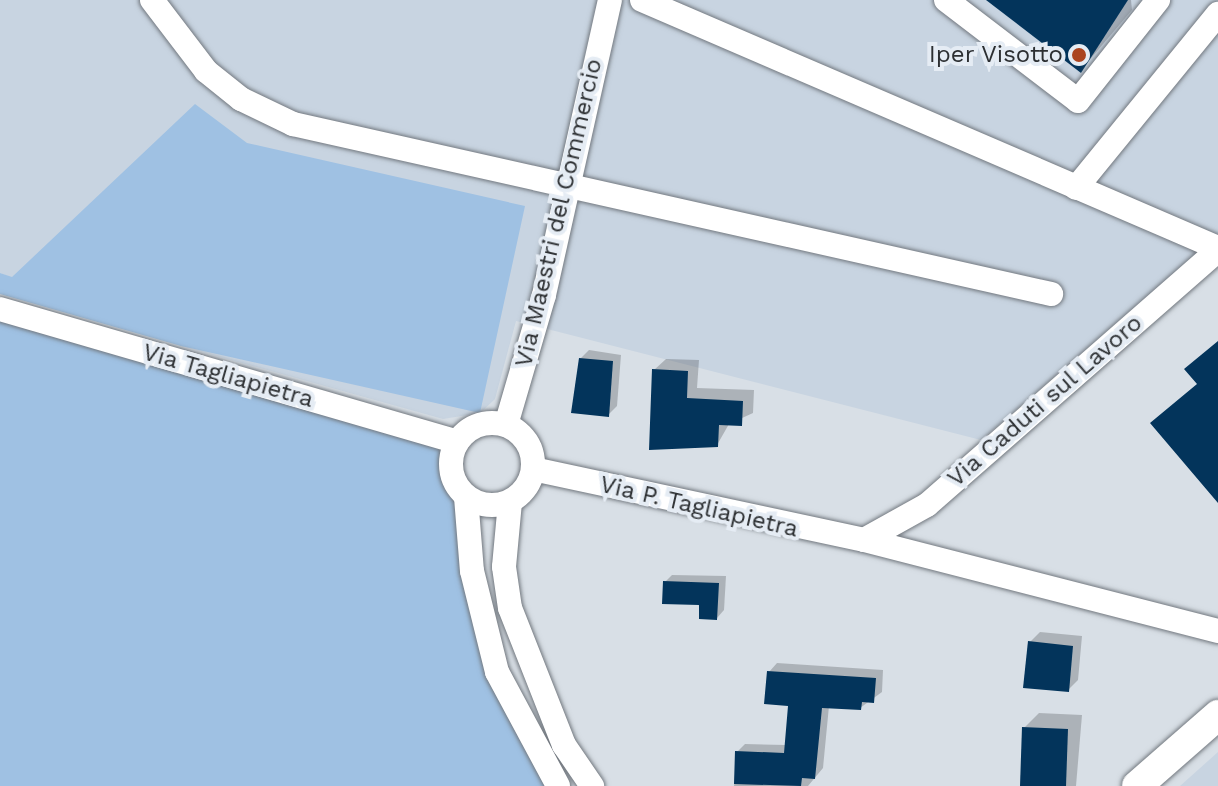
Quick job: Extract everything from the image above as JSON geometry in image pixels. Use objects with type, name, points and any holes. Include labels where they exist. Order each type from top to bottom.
[{"type":"main road","points":[[1137,786],[1218,715]]},
{"type":"street","points":[[152,0],[206,71],[266,114],[568,186],[1051,294]]},
{"type":"street","name":"Via Maestri del Commercio","points":[[506,425],[568,186],[610,0]]},
{"type":"street","points":[[642,0],[1218,249]]},
{"type":"street","points":[[946,0],[1078,101],[1158,0]]},
{"type":"street","points":[[1076,188],[1218,14]]},
{"type":"street","name":"Via Caduti sul Lavoro","points":[[864,540],[927,505],[1218,249]]},
{"type":"street","name":"Via Tagliapietra","points":[[0,309],[457,442]]},
{"type":"street","points":[[558,786],[493,658],[472,571],[466,497],[450,467],[457,442],[478,425],[506,425],[524,438],[533,469],[510,502],[504,567],[517,634],[564,745],[592,786]]},
{"type":"street","name":"Via P. Tagliapietra","points":[[533,469],[864,540],[1218,631]]},
{"type":"street","points":[[466,497],[488,505],[510,502]]},
{"type":"shaded area","points":[[0,0],[1218,0],[1218,236],[981,440],[516,321],[495,399],[480,413],[443,419],[181,346],[0,273]]},
{"type":"shaded area","points":[[195,104],[247,143],[525,206],[480,413],[181,346],[0,294],[0,273],[12,277]]},
{"type":"shaded area","points":[[0,309],[453,449],[450,467],[466,497],[480,616],[558,786],[0,786]]},
{"type":"shaded area","points":[[1218,752],[1218,786],[1180,786]]},
{"type":"building","name":"Iper Visotto","points":[[986,0],[1128,0],[1081,73]]},
{"type":"building","points":[[1218,341],[1218,503],[1150,423],[1197,384],[1184,369]]},
{"type":"building","points":[[579,358],[613,361],[609,417],[571,413]]},
{"type":"building","points":[[652,369],[688,371],[687,398],[743,401],[742,426],[719,425],[718,447],[649,450]]},
{"type":"building","points":[[663,581],[719,583],[717,620],[699,619],[699,605],[662,604]]},
{"type":"building","points":[[1028,641],[1073,646],[1069,692],[1023,688]]},
{"type":"building","points":[[767,671],[876,678],[874,703],[862,702],[861,710],[822,708],[815,779],[802,778],[801,786],[734,784],[735,751],[784,753],[788,706],[764,704]]},
{"type":"building","points":[[1022,727],[1068,729],[1066,786],[1020,786]]},
{"type":"place","name":"Iper Visotto","points":[[1079,55]]}]
